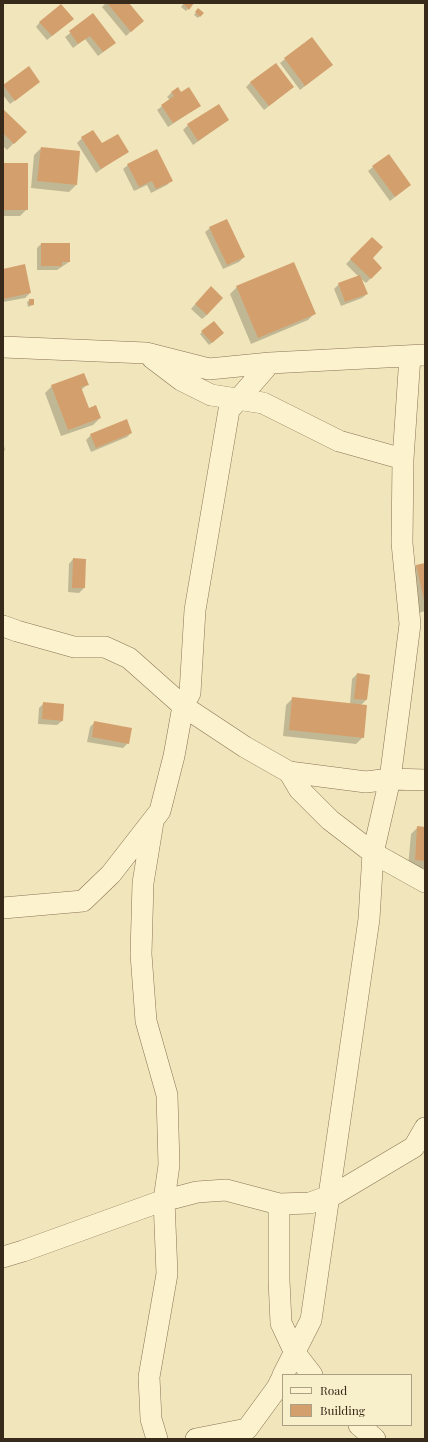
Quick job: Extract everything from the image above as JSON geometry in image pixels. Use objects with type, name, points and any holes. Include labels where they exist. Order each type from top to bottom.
[{"type":"street","points":[[3,347],[146,353],[209,368],[270,363],[418,355],[402,459],[402,544],[410,624],[390,779],[374,853],[369,918],[311,1320],[284,1374]]},
{"type":"street","points":[[146,353],[181,380],[211,395],[262,403],[339,440],[402,459]]},
{"type":"street","points":[[3,908],[83,901],[111,874],[160,811],[174,756],[183,706],[190,693],[195,610],[229,410],[237,399],[270,363]]},
{"type":"street","points":[[3,626],[74,647],[104,647],[129,658],[183,706],[245,747],[290,772],[366,782],[390,779],[425,780]]},
{"type":"street","points":[[290,772],[299,789],[330,820],[374,853],[425,882]]},
{"type":"street","points":[[153,819],[143,884],[141,954],[146,1021],[167,1095],[169,1165],[164,1200],[167,1274],[149,1377],[151,1419],[157,1439]]},
{"type":"street","points":[[3,1257],[23,1252],[164,1200],[197,1192],[226,1190],[280,1204],[310,1203],[329,1196],[420,1146],[425,1128]]},
{"type":"street","points":[[280,1204],[279,1280],[281,1323],[295,1353],[311,1374]]},
{"type":"street","points":[[196,1439],[247,1429],[277,1388],[282,1377]]},
{"type":"street","points":[[360,1426],[375,1439]]},
{"type":"building","points":[[107,3],[129,3],[144,21],[131,32]]},
{"type":"building","points":[[183,3],[194,3],[189,10]]},
{"type":"building","points":[[61,4],[74,19],[52,36],[39,22]]},
{"type":"building","points":[[198,8],[204,13],[200,17],[195,12]]},
{"type":"building","points":[[93,13],[116,43],[103,52],[90,36],[78,44],[69,31]]},
{"type":"building","points":[[312,37],[333,65],[305,86],[284,58]]},
{"type":"building","points":[[276,63],[294,87],[269,106],[250,82]]},
{"type":"building","points":[[29,66],[40,82],[15,101],[3,85]]},
{"type":"building","points":[[178,87],[181,92],[189,87],[201,106],[173,123],[161,105],[174,96],[171,92]]},
{"type":"building","points":[[219,104],[229,120],[198,141],[187,124]]},
{"type":"building","points":[[3,109],[27,132],[14,144],[3,133]]},
{"type":"building","points":[[93,130],[102,143],[118,134],[129,152],[101,169],[81,137]]},
{"type":"building","points":[[41,147],[80,151],[77,185],[37,181]]},
{"type":"building","points":[[157,149],[173,181],[156,189],[152,181],[139,187],[127,164]]},
{"type":"building","points":[[389,154],[411,185],[395,197],[372,166]]},
{"type":"building","points":[[3,163],[28,163],[28,210],[3,210]]},
{"type":"building","points":[[227,219],[245,257],[227,265],[209,227]]},
{"type":"building","points":[[372,237],[383,247],[373,258],[382,268],[371,279],[350,259]]},
{"type":"building","points":[[41,243],[70,243],[70,262],[62,262],[62,266],[41,266]]},
{"type":"building","points":[[294,262],[316,314],[258,338],[236,286]]},
{"type":"building","points":[[25,264],[31,293],[3,299],[3,269]]},
{"type":"building","points":[[360,275],[368,294],[345,302],[338,283]]},
{"type":"building","points":[[211,286],[223,298],[207,315],[195,304]]},
{"type":"building","points":[[29,299],[34,299],[34,305],[29,305]]},
{"type":"building","points":[[214,321],[224,333],[212,343],[201,331]]},
{"type":"building","points":[[84,373],[89,385],[81,387],[89,408],[96,405],[101,418],[68,430],[51,385]]},
{"type":"building","points":[[127,419],[132,433],[96,448],[90,434]]},
{"type":"building","points":[[73,558],[86,559],[85,588],[72,588]]},
{"type":"building","points":[[425,563],[425,600],[424,600],[416,565]]},
{"type":"building","points":[[357,673],[370,675],[367,700],[354,699]]},
{"type":"building","points":[[292,697],[367,705],[364,738],[289,730]]},
{"type":"building","points":[[43,702],[64,704],[63,721],[42,719]]},
{"type":"building","points":[[94,721],[132,728],[129,744],[92,737]]},
{"type":"building","points":[[417,826],[425,827],[425,861],[415,860]]}]
